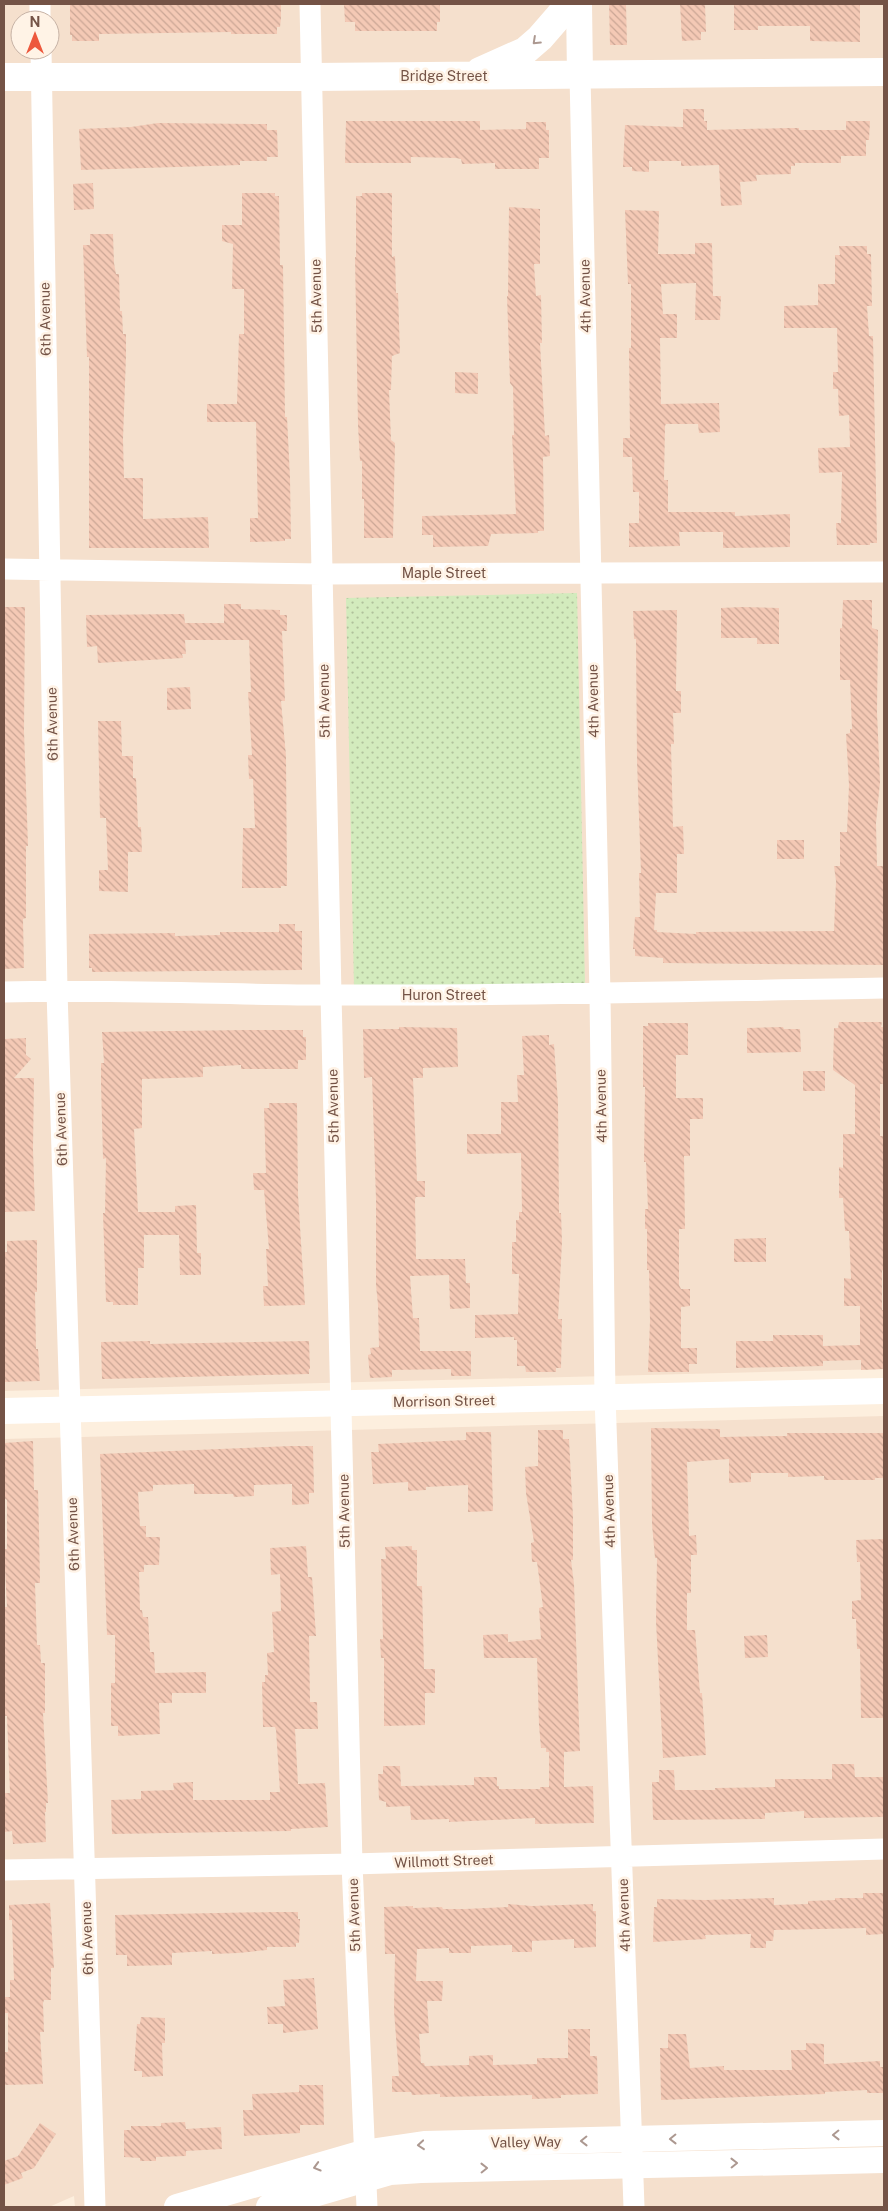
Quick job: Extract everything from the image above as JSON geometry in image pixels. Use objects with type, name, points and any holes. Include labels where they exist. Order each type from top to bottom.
[{"type":"main road","points":[[466,76],[505,62],[525,51],[540,38],[566,8],[567,4]]},
{"type":"main road","name":"Bridge Street","points":[[4,77],[312,77],[884,72]]},
{"type":"street","name":"5th Avenue","points":[[310,4],[330,996],[352,1864],[363,2153],[367,2207]]},
{"type":"street","name":"4th Avenue","points":[[579,4],[600,994],[605,1397],[634,2207]]},
{"type":"street","name":"6th Avenue","points":[[41,60],[57,991],[95,2207]]},
{"type":"street","name":"Maple Street","points":[[4,569],[322,574],[884,572]]},
{"type":"street","name":"Huron Street","points":[[4,992],[57,991],[330,996],[600,994],[884,988]]},
{"type":"street","name":"Morrison Street","points":[[4,1411],[884,1391]]},
{"type":"street","name":"Willmott Street","points":[[4,1870],[352,1864],[884,1849]]},
{"type":"street","name":"Valley Way","points":[[177,2207],[363,2153],[424,2144],[884,2133]]},
{"type":"street","name":"Valley Way","points":[[269,2207],[390,2172],[884,2160]]},
{"type":"shaded area","points":[[4,4],[884,4],[884,1369],[4,1391]]},
{"type":"shaded area","points":[[884,1416],[884,2207],[75,2207],[74,2196],[49,2207],[4,2207],[4,1439]]},
{"type":"green space","points":[[577,593],[585,984],[354,988],[346,598]]},
{"type":"building","points":[[70,4],[281,4],[281,18],[280,27],[277,27],[277,34],[231,34],[231,32],[99,34],[99,41],[72,41],[72,35],[70,35]]},
{"type":"building","points":[[344,4],[440,4],[440,22],[437,22],[437,31],[355,31],[355,22],[345,22]]},
{"type":"building","points":[[609,4],[626,4],[627,45],[610,45]]},
{"type":"building","points":[[680,4],[705,4],[706,32],[701,32],[701,40],[682,41]]},
{"type":"building","points":[[734,4],[860,4],[860,42],[810,41],[810,26],[758,26],[758,30],[734,30]]},
{"type":"building","points":[[683,109],[704,109],[704,121],[707,121],[707,130],[799,128],[799,130],[846,130],[846,121],[870,121],[869,140],[866,140],[866,156],[841,156],[841,163],[795,163],[795,166],[791,166],[791,174],[756,175],[757,181],[740,182],[742,205],[721,206],[719,165],[681,166],[681,161],[649,161],[649,172],[632,171],[632,167],[623,167],[625,125],[683,127]]},
{"type":"building","points":[[346,121],[480,121],[480,130],[526,129],[526,122],[546,122],[546,130],[549,130],[549,158],[539,158],[539,169],[495,169],[495,163],[462,164],[461,159],[456,158],[411,157],[411,163],[345,163]]},
{"type":"building","points":[[158,123],[267,124],[267,130],[277,130],[278,157],[267,157],[267,161],[240,161],[240,165],[81,170],[79,129],[131,127]]},
{"type":"building","points":[[93,183],[94,209],[74,210],[73,184]]},
{"type":"building","points":[[242,193],[275,193],[275,196],[279,196],[280,265],[283,265],[285,417],[287,417],[290,478],[291,539],[285,539],[285,541],[250,542],[250,518],[258,518],[256,422],[207,422],[207,404],[237,404],[239,334],[244,334],[244,289],[232,289],[233,244],[222,241],[222,225],[242,225]]},
{"type":"building","points":[[362,193],[392,193],[392,257],[395,256],[400,353],[392,356],[391,390],[389,390],[391,440],[395,443],[393,538],[364,538],[362,461],[360,461],[358,425],[355,257],[356,196],[362,196]]},
{"type":"building","points":[[509,207],[540,209],[540,264],[534,264],[536,296],[541,295],[542,343],[540,343],[545,436],[549,435],[550,456],[543,457],[544,531],[538,531],[538,533],[491,534],[488,546],[433,547],[433,535],[422,535],[422,516],[516,514],[512,435],[514,435],[513,387],[510,383],[507,296]]},
{"type":"building","points":[[625,210],[659,211],[658,254],[695,254],[695,243],[712,243],[713,296],[721,296],[720,320],[695,320],[696,283],[661,284],[663,314],[677,314],[677,338],[660,338],[661,404],[719,403],[720,432],[699,433],[698,424],[666,424],[664,480],[668,480],[668,512],[735,512],[735,516],[790,514],[790,547],[723,548],[723,532],[679,532],[680,546],[629,547],[629,523],[639,523],[639,492],[633,492],[632,457],[623,457],[623,438],[630,438],[629,348],[631,348],[631,284],[628,284]]},
{"type":"building","points":[[90,234],[113,234],[114,263],[116,274],[119,274],[120,311],[122,311],[123,334],[126,334],[123,439],[124,478],[143,478],[143,519],[208,517],[209,548],[89,548],[89,357],[87,357],[83,245],[90,245]]},
{"type":"building","points":[[839,246],[867,246],[867,254],[871,254],[872,306],[867,306],[869,336],[873,336],[877,543],[870,543],[870,545],[837,545],[836,523],[841,523],[842,472],[819,473],[818,448],[850,447],[849,415],[839,416],[838,389],[833,389],[833,372],[838,372],[837,328],[784,328],[784,306],[818,305],[818,284],[835,284],[835,255],[840,255]]},
{"type":"building","points":[[455,372],[478,373],[478,394],[455,393]]},
{"type":"building","points":[[843,600],[872,600],[872,628],[878,630],[877,712],[880,782],[876,823],[877,866],[884,866],[884,965],[663,963],[663,958],[635,956],[635,949],[633,949],[635,917],[640,917],[639,873],[641,873],[637,761],[636,639],[634,639],[633,611],[677,610],[676,691],[681,691],[681,713],[673,713],[674,744],[671,744],[673,827],[683,826],[684,854],[677,854],[677,893],[656,893],[654,930],[657,930],[657,932],[696,934],[696,932],[834,931],[836,881],[834,866],[840,866],[840,832],[847,832],[849,785],[846,734],[850,733],[850,729],[852,729],[850,680],[840,680],[840,628],[842,628]]},
{"type":"building","points":[[224,604],[241,604],[241,609],[280,610],[280,615],[287,615],[287,631],[282,631],[285,701],[281,701],[286,756],[287,886],[281,886],[281,888],[242,888],[243,828],[255,828],[253,779],[249,779],[248,755],[252,755],[248,692],[251,692],[249,640],[185,640],[186,654],[182,654],[183,658],[98,663],[97,646],[87,647],[86,615],[184,614],[185,623],[224,623]]},
{"type":"building","points":[[4,607],[25,607],[24,731],[28,846],[26,846],[26,918],[23,919],[24,968],[4,969]]},
{"type":"building","points":[[721,608],[779,608],[779,644],[757,644],[757,638],[721,638]]},
{"type":"building","points":[[190,687],[191,709],[167,710],[167,688]]},
{"type":"building","points":[[98,721],[121,721],[122,756],[133,756],[133,778],[136,778],[138,827],[141,827],[142,852],[128,852],[128,892],[99,891],[99,870],[108,870],[106,818],[100,818]]},
{"type":"building","points":[[777,840],[804,840],[804,859],[777,859]]},
{"type":"building","points":[[279,924],[295,924],[295,931],[302,931],[302,970],[92,972],[92,968],[89,968],[89,934],[175,933],[175,936],[220,935],[220,932],[279,932]]},
{"type":"building","points":[[839,1022],[882,1022],[881,1027],[884,1027],[884,1084],[880,1084],[880,1136],[884,1136],[884,1268],[882,1271],[882,1310],[884,1310],[884,1369],[861,1370],[861,1360],[823,1361],[823,1366],[736,1368],[736,1341],[773,1341],[773,1335],[823,1335],[823,1346],[860,1345],[860,1306],[844,1306],[844,1278],[851,1279],[849,1231],[845,1231],[843,1198],[839,1198],[839,1167],[843,1168],[843,1134],[855,1134],[855,1085],[833,1070],[834,1028],[838,1028]]},
{"type":"building","points":[[648,1023],[688,1023],[688,1055],[676,1055],[676,1098],[703,1098],[703,1119],[690,1119],[690,1156],[684,1156],[685,1229],[679,1229],[679,1285],[681,1289],[690,1289],[690,1306],[681,1307],[681,1348],[697,1348],[697,1364],[689,1364],[689,1372],[648,1372],[650,1321],[647,1229],[645,1229],[645,1209],[648,1209],[646,1162],[644,1162],[645,1087],[643,1087],[643,1026],[648,1026]]},
{"type":"building","points":[[399,1027],[457,1028],[458,1067],[423,1068],[423,1078],[413,1078],[417,1181],[425,1181],[425,1197],[416,1197],[415,1199],[416,1259],[465,1259],[466,1283],[470,1283],[470,1308],[450,1309],[449,1275],[410,1276],[413,1318],[419,1318],[420,1351],[471,1351],[471,1376],[451,1376],[451,1369],[392,1370],[392,1377],[370,1378],[368,1355],[371,1354],[370,1348],[379,1347],[372,1077],[364,1078],[363,1029],[399,1029]]},
{"type":"building","points":[[783,1027],[784,1029],[800,1029],[801,1052],[747,1053],[747,1028]]},
{"type":"building","points":[[303,1030],[303,1037],[306,1037],[306,1060],[298,1060],[298,1069],[241,1069],[241,1065],[203,1067],[203,1077],[142,1079],[142,1128],[134,1129],[138,1212],[175,1212],[175,1206],[196,1205],[197,1253],[201,1253],[201,1275],[180,1275],[179,1235],[144,1235],[144,1268],[138,1268],[138,1305],[113,1305],[113,1302],[106,1302],[103,1213],[105,1213],[106,1158],[103,1159],[101,1063],[104,1063],[102,1032]]},
{"type":"building","points":[[549,1035],[549,1045],[554,1044],[558,1103],[559,1213],[561,1213],[562,1242],[558,1319],[562,1319],[561,1368],[556,1368],[556,1372],[526,1372],[525,1366],[517,1366],[517,1340],[514,1340],[514,1337],[475,1338],[475,1315],[518,1314],[519,1274],[512,1274],[512,1242],[516,1242],[516,1220],[519,1220],[519,1212],[522,1212],[521,1153],[467,1154],[467,1134],[501,1134],[501,1102],[518,1102],[517,1075],[524,1075],[522,1036]]},
{"type":"building","points":[[26,1038],[26,1055],[31,1059],[14,1078],[34,1078],[33,1149],[35,1211],[4,1212],[4,1039]]},
{"type":"building","points":[[803,1071],[825,1071],[825,1091],[803,1091]]},
{"type":"building","points":[[269,1103],[297,1103],[298,1195],[305,1305],[264,1306],[263,1286],[268,1286],[266,1249],[269,1249],[264,1190],[254,1190],[253,1173],[266,1173],[264,1108],[269,1108]]},
{"type":"building","points":[[766,1238],[766,1262],[734,1262],[734,1239]]},
{"type":"building","points":[[37,1240],[37,1292],[35,1292],[36,1349],[38,1349],[40,1381],[4,1382],[4,1252],[7,1252],[7,1241]]},
{"type":"building","points":[[150,1341],[150,1344],[309,1341],[310,1369],[309,1374],[102,1379],[101,1342]]},
{"type":"building","points":[[651,1428],[720,1429],[720,1437],[787,1436],[787,1433],[884,1433],[884,1478],[875,1478],[875,1480],[824,1480],[824,1476],[788,1477],[788,1473],[751,1473],[751,1482],[729,1483],[729,1459],[687,1462],[689,1536],[696,1535],[697,1555],[691,1555],[691,1593],[687,1593],[687,1630],[695,1630],[706,1755],[663,1758],[656,1621],[657,1558],[655,1558],[652,1524]]},
{"type":"building","points":[[538,1430],[563,1430],[563,1439],[569,1439],[573,1517],[573,1560],[571,1560],[574,1584],[580,1751],[564,1752],[564,1787],[593,1786],[594,1823],[535,1824],[535,1818],[449,1822],[449,1819],[411,1820],[410,1806],[386,1807],[386,1802],[379,1800],[378,1774],[383,1774],[383,1766],[400,1766],[401,1786],[474,1785],[474,1777],[497,1777],[499,1789],[540,1789],[540,1787],[549,1787],[549,1752],[546,1752],[546,1748],[541,1748],[537,1658],[484,1658],[483,1635],[508,1634],[508,1642],[541,1639],[539,1608],[543,1607],[537,1562],[532,1562],[531,1543],[534,1542],[526,1493],[525,1467],[538,1466]]},
{"type":"building","points":[[466,1432],[491,1432],[493,1511],[468,1512],[468,1485],[426,1487],[426,1490],[408,1491],[408,1482],[373,1484],[371,1452],[379,1452],[378,1444],[466,1440]]},
{"type":"building","points":[[33,1441],[34,1490],[38,1490],[39,1530],[40,1583],[35,1583],[37,1645],[40,1645],[41,1663],[45,1663],[45,1713],[43,1713],[48,1803],[46,1803],[45,1812],[46,1842],[13,1844],[12,1831],[4,1832],[4,1793],[10,1793],[7,1716],[4,1716],[4,1607],[7,1607],[4,1549],[7,1549],[7,1500],[4,1498],[4,1443]]},
{"type":"building","points":[[313,1446],[314,1493],[309,1493],[309,1504],[292,1505],[292,1484],[254,1485],[254,1496],[234,1497],[233,1494],[194,1494],[194,1484],[153,1485],[153,1491],[138,1492],[140,1526],[146,1526],[146,1537],[160,1537],[159,1565],[144,1565],[144,1572],[139,1572],[140,1610],[142,1610],[143,1617],[148,1617],[150,1652],[154,1652],[155,1673],[206,1672],[206,1693],[172,1693],[172,1703],[159,1703],[160,1734],[118,1736],[118,1726],[111,1726],[111,1683],[115,1683],[115,1635],[107,1635],[100,1454]]},
{"type":"building","points":[[884,1539],[884,1718],[861,1718],[860,1649],[857,1649],[856,1619],[852,1619],[852,1601],[861,1600],[860,1562],[857,1562],[856,1540]]},
{"type":"building","points":[[306,1546],[308,1577],[312,1577],[316,1636],[309,1636],[310,1702],[317,1702],[318,1729],[295,1729],[298,1784],[325,1783],[328,1827],[291,1829],[291,1831],[112,1834],[111,1800],[141,1799],[141,1791],[174,1790],[173,1783],[193,1782],[193,1800],[270,1800],[270,1792],[280,1792],[276,1730],[275,1727],[263,1727],[262,1682],[265,1682],[265,1675],[268,1675],[267,1653],[274,1652],[272,1612],[281,1611],[280,1574],[271,1575],[270,1548]]},
{"type":"building","points":[[412,1546],[412,1550],[417,1550],[417,1586],[422,1586],[424,1669],[435,1669],[435,1693],[425,1693],[425,1725],[384,1726],[384,1658],[381,1658],[380,1639],[383,1639],[381,1559],[386,1559],[385,1547]]},
{"type":"building","points":[[767,1635],[768,1657],[745,1658],[744,1636]]},
{"type":"building","points":[[832,1764],[854,1764],[855,1777],[884,1777],[884,1817],[804,1818],[804,1811],[765,1813],[765,1819],[653,1820],[652,1782],[659,1782],[659,1770],[674,1770],[675,1790],[715,1790],[715,1788],[775,1787],[775,1779],[832,1779]]},
{"type":"building","points":[[863,1893],[884,1893],[883,1934],[866,1935],[866,1928],[774,1930],[773,1941],[766,1941],[766,1948],[750,1948],[751,1934],[705,1935],[706,1939],[653,1942],[654,1907],[657,1907],[657,1899],[774,1898],[774,1905],[808,1904],[808,1901],[835,1900],[835,1898],[863,1898]]},
{"type":"building","points":[[50,1903],[54,1968],[51,1968],[51,2000],[44,2000],[43,2003],[44,2032],[40,2032],[43,2084],[4,2085],[4,2052],[8,2052],[8,2013],[4,2013],[4,1997],[10,1997],[10,1980],[14,1980],[12,1920],[9,1920],[9,1905]]},
{"type":"building","points":[[508,1904],[532,1906],[593,1904],[593,1911],[596,1911],[596,1947],[574,1948],[574,1939],[532,1941],[532,1952],[512,1952],[512,1945],[471,1946],[471,1953],[449,1953],[449,1948],[417,1949],[416,1981],[443,1981],[442,2001],[427,2001],[429,2033],[419,2034],[421,2063],[424,2063],[425,2066],[469,2065],[469,2056],[493,2055],[493,2065],[537,2064],[537,2058],[568,2058],[568,2029],[590,2029],[590,2056],[597,2056],[598,2094],[561,2095],[561,2098],[532,2099],[532,2095],[440,2097],[440,2094],[412,2095],[411,2092],[392,2092],[392,2076],[399,2076],[394,2011],[395,1954],[385,1954],[384,1907],[413,1906],[413,1908],[442,1907],[443,1909],[465,1909],[508,1907]]},
{"type":"building","points":[[298,1912],[298,1919],[300,1919],[299,1943],[296,1943],[296,1947],[267,1947],[267,1950],[238,1953],[212,1954],[212,1951],[172,1953],[172,1965],[127,1966],[127,1955],[116,1955],[115,1915]]},
{"type":"building","points":[[314,1978],[318,2029],[283,2033],[283,2024],[268,2024],[267,2007],[285,2006],[283,1980]]},
{"type":"building","points":[[141,2017],[165,2018],[165,2043],[162,2043],[163,2076],[142,2077],[142,2071],[134,2071],[137,2024],[140,2024]]},
{"type":"building","points":[[668,2034],[686,2034],[690,2068],[724,2066],[724,2070],[792,2070],[791,2050],[806,2050],[806,2043],[824,2044],[824,2064],[880,2061],[880,2067],[884,2067],[884,2093],[867,2093],[867,2090],[825,2092],[825,2094],[661,2100],[660,2048],[668,2048]]},
{"type":"building","points":[[299,2085],[323,2085],[324,2125],[300,2125],[300,2133],[244,2136],[243,2110],[253,2110],[252,2094],[299,2092]]},
{"type":"building","points":[[185,2122],[186,2129],[221,2127],[222,2149],[186,2151],[186,2156],[156,2157],[156,2161],[140,2161],[140,2158],[124,2157],[124,2130],[131,2130],[131,2126],[161,2126],[161,2123]]},
{"type":"building","points":[[40,2123],[56,2134],[34,2168],[21,2173],[23,2178],[4,2185],[4,2161],[18,2156]]}]
